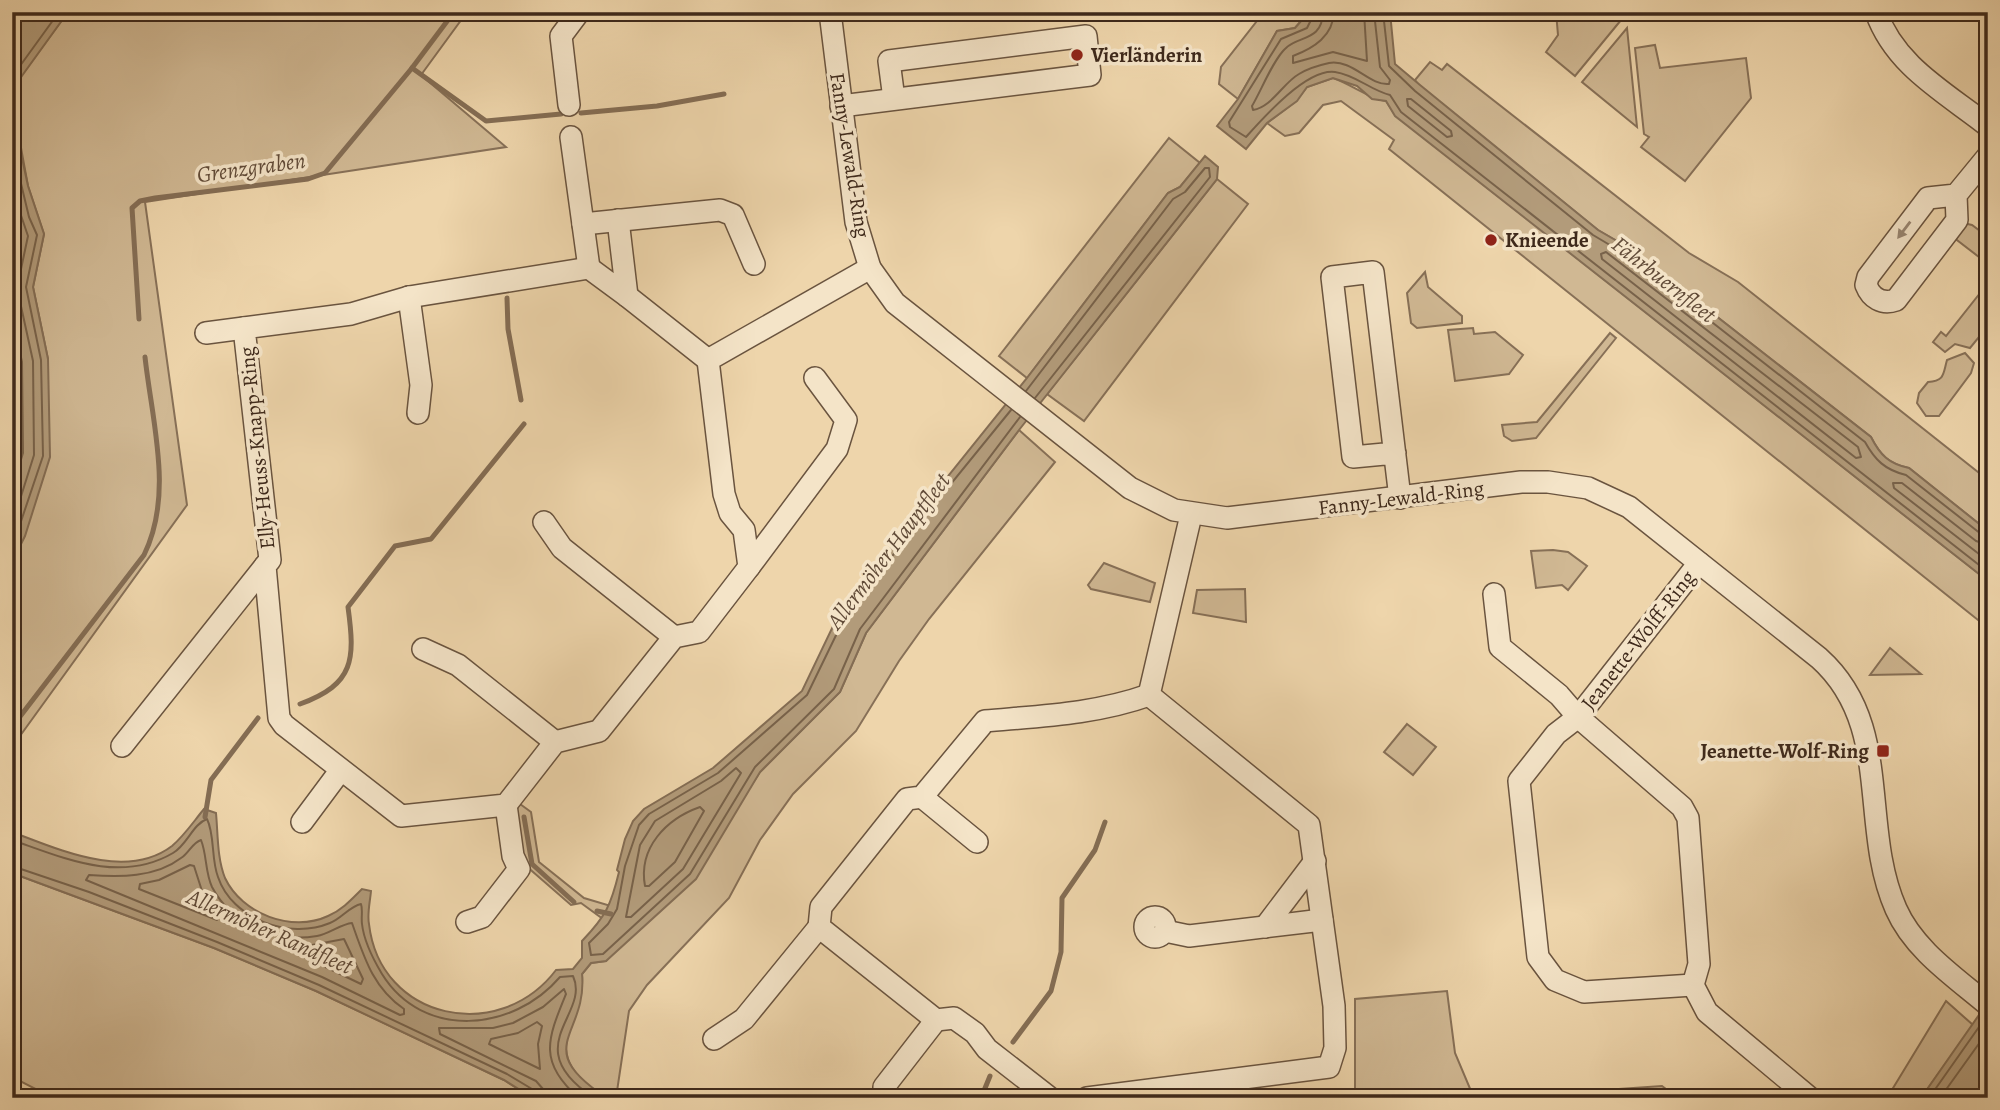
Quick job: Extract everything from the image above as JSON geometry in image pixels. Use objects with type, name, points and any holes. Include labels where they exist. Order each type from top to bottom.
[{"type":"street","points":[[569,105],[561,36],[579,12]]},
{"type":"street","name":"Fanny-Lewald-Ring","points":[[830,12],[856,222],[870,268],[895,303],[1130,488],[1157,504],[1191,515],[1234,517],[1521,482],[1572,485],[1601,493],[1629,508],[1819,658],[1846,689],[1864,726],[1882,865],[1896,910],[1917,944],[1981,999]]},
{"type":"street","points":[[1876,12],[1894,48],[1911,66],[1988,126]]},
{"type":"street","points":[[841,106],[1090,75],[1086,36],[889,61],[894,99]]},
{"type":"street","points":[[571,137],[589,268],[708,360],[724,494],[730,513],[744,530],[749,567]]},
{"type":"street","points":[[1956,195],[1928,198],[1868,277],[1866,285],[1873,297],[1882,302],[1896,300],[1957,220],[1956,195],[1988,156]]},
{"type":"street","points":[[583,224],[720,210],[733,215],[754,264]]},
{"type":"street","points":[[618,220],[627,296]]},
{"type":"street","name":"Elly-Heuss-Knapp-Ring","points":[[206,332],[351,314],[409,297],[589,268]]},
{"type":"street","points":[[708,360],[870,268]]},
{"type":"street","points":[[1395,453],[1353,457],[1332,277],[1373,272],[1395,453],[1400,498]]},
{"type":"street","points":[[409,297],[421,385],[418,413]]},
{"type":"street","name":"Elly-Heuss-Knapp-Ring","points":[[122,746],[270,560],[244,328]]},
{"type":"street","points":[[467,922],[482,917],[519,869],[513,856],[506,805],[555,742],[599,731],[674,636],[699,632],[838,449],[846,419],[815,378]]},
{"type":"street","points":[[1149,695],[1191,515]]},
{"type":"street","points":[[544,522],[562,548],[674,636]]},
{"type":"street","name":"Jeanette-Wolff-Ring","points":[[1494,594],[1500,647],[1559,695],[1577,717],[1682,807],[1688,818],[1699,964],[1693,985],[1584,992],[1555,980],[1538,957],[1519,781],[1556,734],[1577,717],[1699,563]]},
{"type":"street","name":"Elly-Heuss-Knapp-Ring","points":[[265,566],[279,718],[284,725],[401,816],[506,805]]},
{"type":"street","points":[[423,649],[458,665],[555,742]]},
{"type":"street","points":[[714,1039],[744,1019],[819,927],[821,907],[907,799],[922,797],[985,721],[1080,712],[1122,705],[1149,695]]},
{"type":"street","points":[[1087,1098],[1240,1089],[1329,1067],[1335,1048],[1334,1006],[1309,825],[1149,695]]},
{"type":"street","points":[[302,822],[340,771]]},
{"type":"street","points":[[922,797],[977,842]]},
{"type":"street","points":[[1265,927],[1315,862]]},
{"type":"street","points":[[1165,931],[1189,936],[1322,920]]},
{"type":"street","points":[[819,927],[936,1020],[954,1018],[975,1033],[987,1049],[1050,1098]]},
{"type":"street","points":[[1693,985],[1707,1012],[1810,1098]]},
{"type":"street","points":[[884,1087],[936,1020]]},
{"type":"shaded area","points":[[68,12],[148,12],[195,17],[206,12],[467,12],[421,75],[506,147],[145,202],[187,505],[12,747],[12,562],[17,554],[48,359],[33,287],[44,234],[28,186],[12,99],[18,80]]},
{"type":"shaded area","points":[[1264,12],[1309,12],[1295,28],[1277,31],[1238,99],[1219,84],[1221,67]]},
{"type":"shaded area","points":[[1556,12],[1626,14],[1575,76],[1546,52],[1558,35]]},
{"type":"shaded area","points":[[1627,28],[1637,127],[1582,82]]},
{"type":"shaded area","points":[[1655,45],[1660,68],[1746,58],[1751,98],[1685,181],[1641,147],[1649,137],[1644,134],[1635,48]]},
{"type":"shaded area","points":[[1430,62],[1442,70],[1447,64],[1689,253],[1738,282],[1988,480],[1988,531],[1909,468],[1886,458],[1871,437],[1629,248],[1598,230],[1419,85],[1415,80]]},
{"type":"shaded area","points":[[1333,78],[1386,101],[1396,116],[1988,581],[1988,628],[1389,149],[1394,140],[1341,101],[1323,105],[1299,133],[1285,136],[1267,123],[1296,101],[1307,87]]},
{"type":"shaded area","points":[[1169,138],[1200,163],[1180,187],[1168,193],[1027,378],[999,356]]},
{"type":"shaded area","points":[[1217,179],[1248,204],[1084,421],[1047,394]]},
{"type":"shaded area","points":[[1963,223],[1972,225],[1988,237],[1988,264],[1953,237]]},
{"type":"shaded area","points":[[1425,272],[1428,287],[1462,316],[1462,323],[1417,328],[1411,323],[1407,293]]},
{"type":"shaded area","points":[[1988,283],[1988,326],[1970,348],[1955,344],[1945,352],[1933,342],[1941,332],[1946,336]]},
{"type":"shaded area","points":[[1473,328],[1474,334],[1495,332],[1523,355],[1509,374],[1455,381],[1448,330]]},
{"type":"shaded area","points":[[1610,333],[1616,338],[1536,438],[1512,441],[1504,436],[1502,425],[1537,422]]},
{"type":"shaded area","points":[[1965,353],[1974,363],[1971,373],[1939,416],[1926,416],[1917,403],[1919,393],[1928,382],[1940,378],[1947,360]]},
{"type":"shaded area","points":[[1019,430],[1055,462],[929,619],[899,661],[856,731],[793,794],[760,840],[729,898],[647,985],[629,1011],[616,1098],[597,1092],[574,1070],[567,1057],[566,1044],[578,1005],[582,974],[591,963],[606,961],[732,815],[760,772],[840,692],[866,633]]},
{"type":"shaded area","points":[[1531,551],[1568,552],[1587,566],[1568,590],[1562,585],[1536,588]]},
{"type":"shaded area","points":[[1104,563],[1155,583],[1150,602],[1091,589],[1088,585]]},
{"type":"shaded area","points":[[1245,589],[1246,622],[1193,613],[1197,590]]},
{"type":"shaded area","points":[[1890,648],[1921,674],[1870,675]]},
{"type":"shaded area","points":[[1407,724],[1436,747],[1413,775],[1384,752]]},
{"type":"shaded area","points":[[520,804],[531,812],[539,862],[584,898],[611,906],[603,919],[581,903],[571,905],[525,865],[516,809]]},
{"type":"shaded area","points":[[12,873],[214,948],[316,991],[504,1080],[533,1098],[53,1098],[12,1077]]},
{"type":"shaded area","points":[[1447,991],[1455,1053],[1474,1098],[1355,1098],[1355,999]]},
{"type":"shaded area","points":[[1946,1001],[1973,1025],[1921,1098],[1887,1098]]},
{"type":"shaded area","points":[[1662,1086],[1678,1098],[1489,1098]]},
{"type":"water","points":[[12,12],[68,12],[19,80],[12,99]]},
{"type":"water","name":"Fährbuernfleet","points":[[1309,12],[1390,12],[1395,64],[1598,230],[1629,248],[1871,437],[1886,458],[1909,468],[1988,531],[1988,581],[1395,116],[1386,101],[1372,99],[1357,86],[1333,78],[1307,87],[1297,101],[1267,123],[1246,149],[1217,126],[1238,99],[1277,31],[1295,28]]},
{"type":"water","points":[[12,111],[28,186],[44,234],[33,287],[48,359],[50,457],[25,536],[12,562]]},
{"type":"water","points":[[1205,156],[1218,167],[1217,179],[1019,430],[866,633],[840,692],[760,772],[696,879],[606,961],[591,963],[582,974],[582,995],[566,1053],[571,1066],[584,1081],[607,1098],[533,1098],[504,1080],[316,991],[214,948],[12,873],[12,832],[92,859],[134,861],[154,856],[172,846],[204,809],[216,813],[219,854],[225,878],[243,902],[269,917],[284,921],[314,921],[338,911],[362,889],[371,891],[368,920],[378,957],[395,982],[418,1001],[445,1011],[475,1014],[504,1008],[532,993],[556,970],[573,969],[582,958],[582,941],[597,924],[610,902],[625,839],[633,821],[644,809],[713,768],[802,691],[835,622],[871,572],[1027,378],[1168,193],[1180,187]]},
{"type":"water","points":[[1988,1002],[1988,1098],[1921,1098]]},
{"type":"waterway","name":"Grenzgraben","points":[[139,319],[132,208],[140,201],[155,198],[308,179],[325,173],[412,68],[454,12]]},
{"type":"waterway","points":[[412,68],[486,121],[561,114]]},
{"type":"waterway","points":[[581,113],[657,106],[724,94]]},
{"type":"waterway","points":[[507,298],[508,329],[521,400]]},
{"type":"waterway","points":[[12,727],[144,555],[153,532],[158,507],[158,458],[145,357]]},
{"type":"waterway","points":[[300,704],[332,688],[341,678],[350,655],[348,607],[395,546],[431,539],[524,424]]},
{"type":"waterway","points":[[205,817],[211,780],[258,718]]},
{"type":"waterway","points":[[524,817],[532,864],[574,902]]},
{"type":"waterway","points":[[1013,1042],[1051,991],[1061,952],[1062,898],[1095,850],[1105,822]]},
{"type":"waterway","points":[[597,911],[611,914]]},
{"type":"waterway","points":[[981,1098],[990,1076]]},
{"type":"place","name":"Vierländerin","points":[[1077,55]]},
{"type":"place","name":"Knieende","points":[[1491,240]]},
{"type":"place","name":"Jeanette-Wolf-Ring","points":[[1883,751]]},
{"type":"water label","name":"Allermöher Hauptfleet","points":[[888,551]]},
{"type":"water label","name":"Allermöher Randfleet","points":[[270,931]]}]
